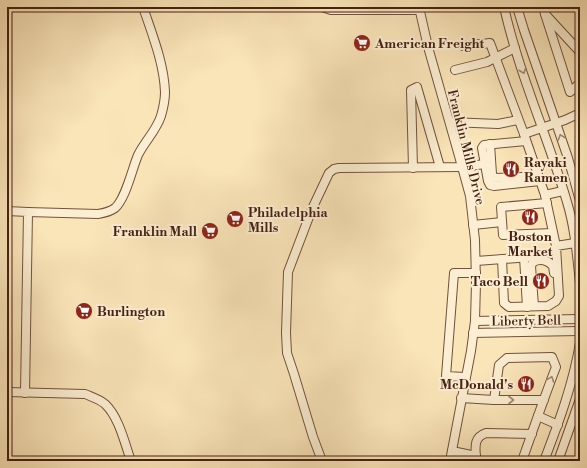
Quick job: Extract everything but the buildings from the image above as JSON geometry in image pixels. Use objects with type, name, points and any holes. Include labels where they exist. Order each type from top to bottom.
[{"type":"street","points":[[7,211],[98,214],[108,212],[119,204],[131,177],[138,156],[159,122],[165,94],[163,72],[143,7]]},
{"type":"street","points":[[322,7],[331,10],[420,8]]},
{"type":"street","points":[[504,7],[515,48],[568,204],[580,284]]},
{"type":"street","points":[[517,7],[568,158],[580,202]]},
{"type":"street","name":"Franklin Mills Drive","points":[[420,8],[428,47],[470,196],[476,261],[475,321],[450,461]]},
{"type":"street","points":[[544,10],[580,52]]},
{"type":"street","points":[[544,10],[570,92],[580,83]]},
{"type":"street","points":[[463,46],[490,43],[525,137],[546,199],[556,246],[559,296],[556,301],[548,306],[509,307],[504,303],[502,259]]},
{"type":"street","points":[[455,70],[487,62],[515,48]]},
{"type":"street","points":[[413,168],[411,90],[418,87],[440,167]]},
{"type":"street","points":[[539,178],[494,186],[490,185],[482,148],[484,145],[525,137],[542,127],[580,113]]},
{"type":"street","points":[[450,122],[498,124],[518,120]]},
{"type":"street","points":[[490,144],[492,174],[494,178],[539,178]]},
{"type":"street","points":[[322,461],[287,353],[286,333],[288,272],[312,209],[329,173],[334,169],[339,168],[462,168],[485,164]]},
{"type":"street","points":[[553,234],[503,235],[501,206],[546,199],[563,191]]},
{"type":"street","points":[[25,393],[28,212]]},
{"type":"street","points":[[473,225],[502,222]]},
{"type":"street","points":[[556,246],[575,243]]},
{"type":"street","points":[[476,261],[524,257],[537,254],[546,257],[556,256]]},
{"type":"street","points":[[524,257],[530,307]]},
{"type":"street","points":[[530,307],[531,266],[537,259],[549,262],[553,266],[556,301]]},
{"type":"street","points":[[465,377],[446,376],[454,273],[476,273]]},
{"type":"street","name":"Liberty Bell","points":[[475,321],[580,319]]},
{"type":"street","name":"Liberty Bell","points":[[473,333],[580,331]]},
{"type":"street","points":[[544,461],[558,425],[575,370],[580,343]]},
{"type":"street","points":[[494,400],[499,365],[507,358],[552,357],[556,367],[522,461]]},
{"type":"street","points":[[7,392],[85,394],[95,398],[105,404],[112,412],[131,461]]},
{"type":"street","points":[[461,398],[494,400],[544,400]]},
{"type":"street","points":[[558,461],[580,399]]},
{"type":"street","points":[[538,416],[558,425]]},
{"type":"street","points":[[452,451],[476,459],[476,440],[480,435],[486,433],[532,434]]},
{"type":"place","name":"American Freight","points":[[362,43]]},
{"type":"place","name":"Rayaki Ramen","points":[[511,169]]},
{"type":"place","name":"Boston Market","points":[[530,217]]},
{"type":"place","name":"Philadelphia Mills","points":[[235,219]]},
{"type":"place","name":"Franklin Mall","points":[[210,231]]},
{"type":"place","name":"Taco Bell","points":[[541,281]]},
{"type":"place","name":"Burlington","points":[[84,311]]},
{"type":"place","name":"McDonald's","points":[[526,384]]}]
